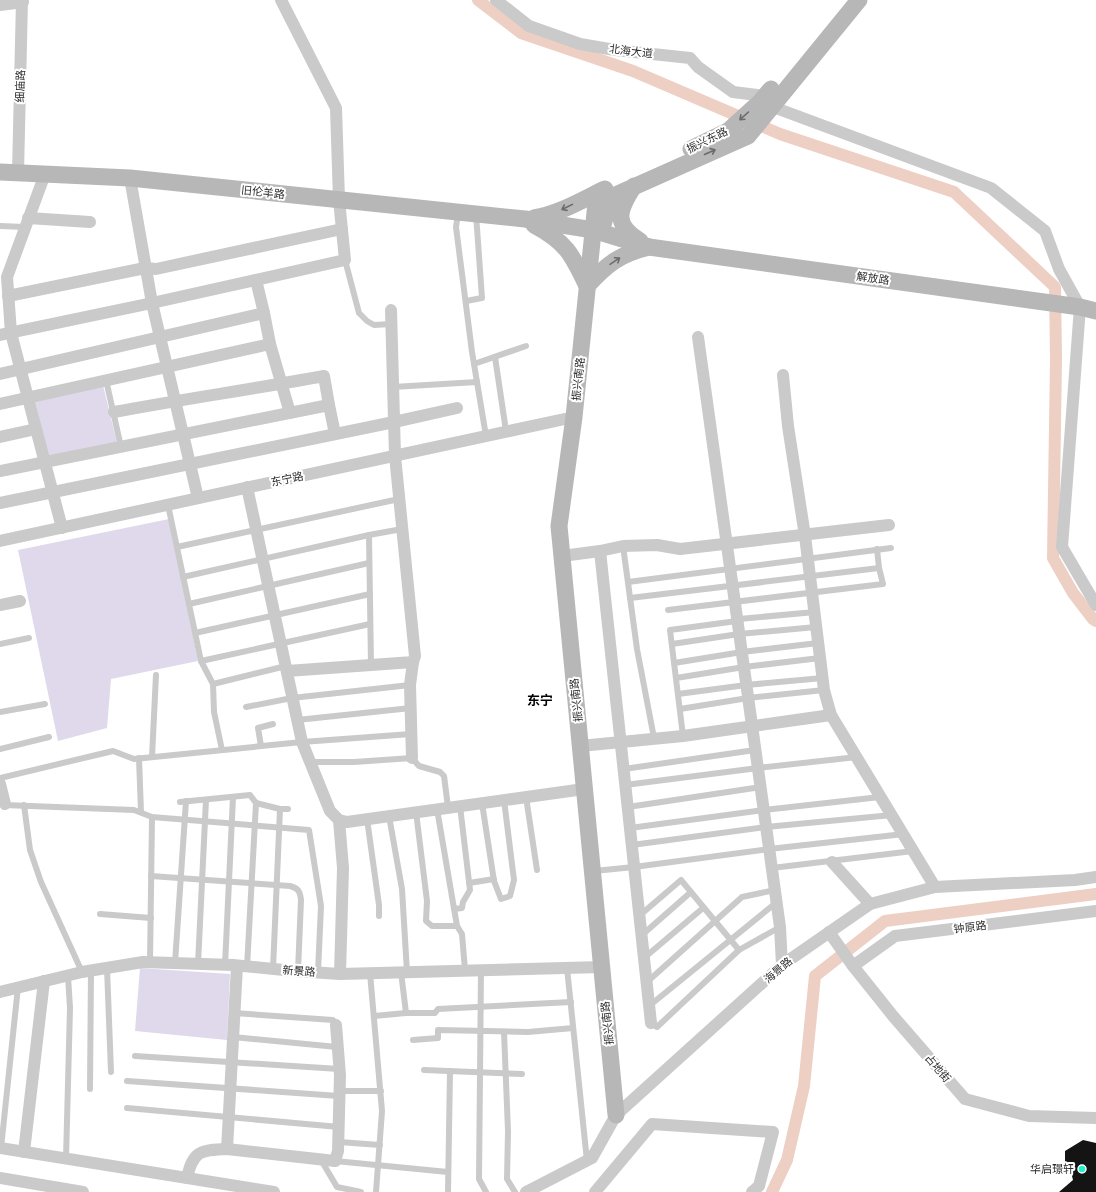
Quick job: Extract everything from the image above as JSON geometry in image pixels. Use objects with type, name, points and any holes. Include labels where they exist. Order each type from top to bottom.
[{"type":"street","points":[[6,334],[345,260],[339,200],[336,108],[281,0]]},
{"type":"street","name":"北海大道","points":[[496,0],[528,26],[580,44],[615,50],[690,58],[698,68],[733,92],[766,102],[991,188],[1045,232],[1059,269],[1088,309]]},
{"type":"street","name":"振兴东路","points":[[525,219],[544,216],[634,186],[748,136],[766,102],[846,0]]},
{"type":"street","name":"振兴东路","points":[[604,195],[728,131],[766,102],[859,0]]},
{"type":"street","points":[[0,5],[22,1]]},
{"type":"street","name":"细庙路","points":[[18,173],[22,1]]},
{"type":"street","name":"旧伦羊路","points":[[0,172],[130,178],[525,219]]},
{"type":"street","points":[[45,174],[27,222],[5,270],[7,277],[6,334],[20,369],[62,528]]},
{"type":"street","points":[[130,178],[152,303],[198,498]]},
{"type":"street","points":[[634,186],[622,210],[622,221],[624,228],[629,234],[649,247]]},
{"type":"street","name":"振兴南路","points":[[604,195],[587,286],[574,417],[558,526],[616,1115]]},
{"type":"street","points":[[525,219],[597,232],[649,247]]},
{"type":"street","points":[[525,219],[550,233],[562,243],[579,267],[587,286],[614,260],[632,251],[649,247]]},
{"type":"street","points":[[27,222],[90,222]]},
{"type":"street","points":[[6,301],[145,268],[156,269],[342,228]]},
{"type":"street","name":"解放路","points":[[649,247],[1088,309]]},
{"type":"street","points":[[256,280],[270,344],[290,413]]},
{"type":"street","points":[[1088,309],[1062,547],[1096,605]]},
{"type":"street","points":[[391,310],[395,456],[415,656],[412,662],[410,685],[412,758]]},
{"type":"street","points":[[0,374],[264,313]]},
{"type":"street","points":[[698,337],[776,896],[780,927],[782,965]]},
{"type":"street","points":[[0,404],[270,344]]},
{"type":"street","points":[[783,375],[788,426],[805,536],[823,684],[832,714],[935,887]]},
{"type":"street","points":[[114,412],[175,400],[324,376],[335,434]]},
{"type":"street","points":[[0,471],[329,405]]},
{"type":"street","points":[[0,503],[457,408]]},
{"type":"street","name":"东宁路","points":[[0,541],[574,417]]},
{"type":"street","points":[[0,437],[36,429]]},
{"type":"street","points":[[247,488],[302,742],[330,811],[338,820],[344,868],[340,974]]},
{"type":"street","points":[[562,556],[600,551],[623,546],[657,545],[680,550],[889,525]]},
{"type":"street","points":[[600,551],[651,1023]]},
{"type":"street","points":[[0,605],[20,601]]},
{"type":"street","points":[[286,668],[412,662]]},
{"type":"street","points":[[580,746],[683,736],[832,714]]},
{"type":"street","points":[[0,784],[2,805]]},
{"type":"street","points":[[338,820],[347,822],[584,789]]},
{"type":"street","points":[[832,862],[870,904]]},
{"type":"street","name":"海景路","points":[[526,1192],[587,1162],[592,1158],[616,1115],[782,965],[870,904],[935,887],[1068,880],[1096,877]]},
{"type":"street","name":"钟原路","points":[[850,961],[895,936],[1096,911]]},
{"type":"street","name":"占地街","points":[[829,932],[893,1016],[965,1098],[1029,1116],[1096,1118]]},
{"type":"street","name":"新景路","points":[[0,992],[44,981],[143,962],[242,966],[298,972],[340,974],[602,967]]},
{"type":"street","points":[[227,1149],[234,1013],[242,966]]},
{"type":"street","points":[[24,1152],[44,981]]},
{"type":"street","points":[[187,1178],[190,1163],[198,1153],[211,1150],[227,1149],[335,1161],[339,1142],[340,1094],[336,1025]]},
{"type":"street","points":[[595,1192],[652,1124],[773,1132],[759,1186],[752,1192]]},
{"type":"street","points":[[0,1148],[274,1192]]},
{"type":"street","points":[[0,1178],[61,1190],[83,1192]]},
{"type":"lane","points":[[458,212],[456,228],[474,364],[486,436]]},
{"type":"lane","points":[[466,301],[482,298],[476,214]]},
{"type":"lane","points":[[0,226],[27,222]]},
{"type":"lane","points":[[345,260],[359,313],[367,321],[374,325],[391,324]]},
{"type":"lane","points":[[474,364],[526,346]]},
{"type":"lane","points":[[495,357],[506,431]]},
{"type":"lane","points":[[106,380],[121,447]]},
{"type":"lane","points":[[393,387],[477,382]]},
{"type":"lane","points":[[177,547],[400,499]]},
{"type":"lane","points":[[168,505],[201,660],[213,684],[214,712],[222,750]]},
{"type":"lane","points":[[183,577],[369,535],[402,529]]},
{"type":"lane","points":[[369,535],[371,665]]},
{"type":"lane","points":[[623,546],[637,650],[654,738]]},
{"type":"lane","points":[[628,582],[891,548]]},
{"type":"lane","points":[[668,610],[883,584],[879,568],[877,549]]},
{"type":"lane","points":[[189,604],[369,563]]},
{"type":"lane","points":[[630,598],[879,568]]},
{"type":"lane","points":[[195,633],[370,594]]},
{"type":"lane","points":[[683,736],[670,630],[737,621],[739,619],[815,612]]},
{"type":"lane","points":[[201,660],[370,624]]},
{"type":"lane","points":[[672,644],[739,634],[816,627]]},
{"type":"lane","points":[[0,644],[29,638]]},
{"type":"lane","points":[[674,662],[818,643]]},
{"type":"lane","points":[[676,678],[744,667],[820,658]]},
{"type":"lane","points":[[213,684],[286,668]]},
{"type":"lane","points":[[152,757],[156,675]]},
{"type":"lane","points":[[678,694],[746,685],[823,684]]},
{"type":"lane","points":[[680,708],[748,698],[823,684]]},
{"type":"lane","points":[[246,707],[292,698],[410,685]]},
{"type":"lane","points":[[0,712],[44,704]]},
{"type":"lane","points":[[297,720],[411,708]]},
{"type":"lane","points":[[261,746],[258,728],[273,724]]},
{"type":"lane","points":[[0,778],[113,751],[134,758],[139,758],[302,742],[411,734]]},
{"type":"lane","points":[[0,749],[49,737]]},
{"type":"lane","points":[[624,769],[756,750]]},
{"type":"lane","points":[[625,785],[857,757]]},
{"type":"lane","points":[[139,758],[141,812]]},
{"type":"lane","points":[[310,762],[354,762],[412,758],[419,766],[440,772],[444,776],[442,808],[454,909],[457,926],[462,934],[465,970]]},
{"type":"lane","points":[[628,807],[761,787]]},
{"type":"lane","points":[[175,963],[184,820],[183,802],[250,795],[256,803],[280,809],[288,809]]},
{"type":"lane","points":[[225,965],[233,797]]},
{"type":"lane","points":[[526,797],[537,870]]},
{"type":"lane","points":[[630,828],[764,810],[881,797]]},
{"type":"lane","points":[[198,964],[206,800]]},
{"type":"lane","points":[[482,803],[494,879],[501,899],[510,896],[514,880],[504,800]]},
{"type":"lane","points":[[242,966],[252,883],[256,803]]},
{"type":"lane","points":[[2,805],[134,810],[152,817],[309,830],[321,906],[318,972]]},
{"type":"lane","points":[[24,805],[30,850],[41,882],[87,972],[90,1089]]},
{"type":"lane","points":[[454,909],[462,908],[463,902],[470,890],[460,806]]},
{"type":"lane","points":[[273,969],[280,809]]},
{"type":"lane","points":[[416,812],[427,901],[426,921],[432,926],[457,926]]},
{"type":"lane","points":[[632,845],[766,828],[892,815]]},
{"type":"lane","points":[[388,816],[402,889],[406,1013]]},
{"type":"lane","points":[[150,962],[152,817]]},
{"type":"lane","points":[[367,819],[380,916]]},
{"type":"lane","points":[[592,871],[904,834]]},
{"type":"lane","points":[[772,868],[914,851]]},
{"type":"lane","points":[[152,876],[295,887],[301,894],[298,972]]},
{"type":"lane","points":[[469,883],[494,879]]},
{"type":"lane","points":[[639,916],[681,880],[739,950]]},
{"type":"lane","points":[[642,935],[691,892]]},
{"type":"lane","points":[[647,982],[742,897],[776,896]]},
{"type":"lane","points":[[649,1006],[730,940],[776,896]]},
{"type":"lane","points":[[644,958],[703,908]]},
{"type":"lane","points":[[100,914],[151,918]]},
{"type":"lane","points":[[651,1023],[657,1027],[739,950],[780,927]]},
{"type":"lane","points":[[107,968],[111,1072]]},
{"type":"lane","points":[[567,968],[587,1162]]},
{"type":"lane","points":[[481,970],[479,1179],[486,1192]]},
{"type":"lane","points":[[370,973],[382,1111],[376,1192]]},
{"type":"lane","points":[[66,1159],[70,1008],[68,976]]},
{"type":"lane","points":[[0,1148],[2,1113],[18,987]]},
{"type":"lane","points":[[374,1016],[406,1013],[435,1013],[438,1009],[571,1002]]},
{"type":"lane","points":[[234,1013],[333,1020],[336,1025]]},
{"type":"lane","points":[[413,1040],[438,1038],[438,1030],[528,1032],[573,1028]]},
{"type":"lane","points":[[504,1032],[508,1131],[507,1179],[515,1192]]},
{"type":"lane","points":[[233,1037],[338,1046]]},
{"type":"lane","points":[[135,1056],[339,1069]]},
{"type":"lane","points":[[424,1070],[522,1074]]},
{"type":"lane","points":[[448,1192],[450,1071]]},
{"type":"lane","points":[[127,1081],[230,1089],[340,1094],[381,1091]]},
{"type":"lane","points":[[127,1108],[339,1127]]},
{"type":"lane","points":[[339,1142],[380,1145]]},
{"type":"lane","points":[[321,1160],[337,1187],[361,1192]]},
{"type":"lane","points":[[335,1161],[448,1172]]},
{"type":"shaded area","points":[[103,385],[117,443],[49,459],[35,401]]},
{"type":"shaded area","points":[[169,519],[198,661],[111,679],[107,728],[58,741],[18,550]]},
{"type":"shaded area","points":[[140,968],[230,974],[227,1040],[135,1031]]},
{"type":"building","name":"华启璟轩","points":[[1083,1140],[1096,1143],[1096,1192],[1059,1192],[1073,1180],[1071,1172],[1065,1166],[1065,1151]]},
{"type":"waterway","points":[[478,0],[521,33],[633,71],[780,134],[954,192],[1055,287],[1056,359],[1053,558],[1073,593],[1096,621]]},
{"type":"waterway","points":[[772,1192],[787,1160],[804,1086],[815,976],[885,921],[1096,894]]},
{"type":"place","name":"华启璟轩","points":[[1082,1169]]},
{"type":"district","name":"东宁","points":[[540,700]]}]
